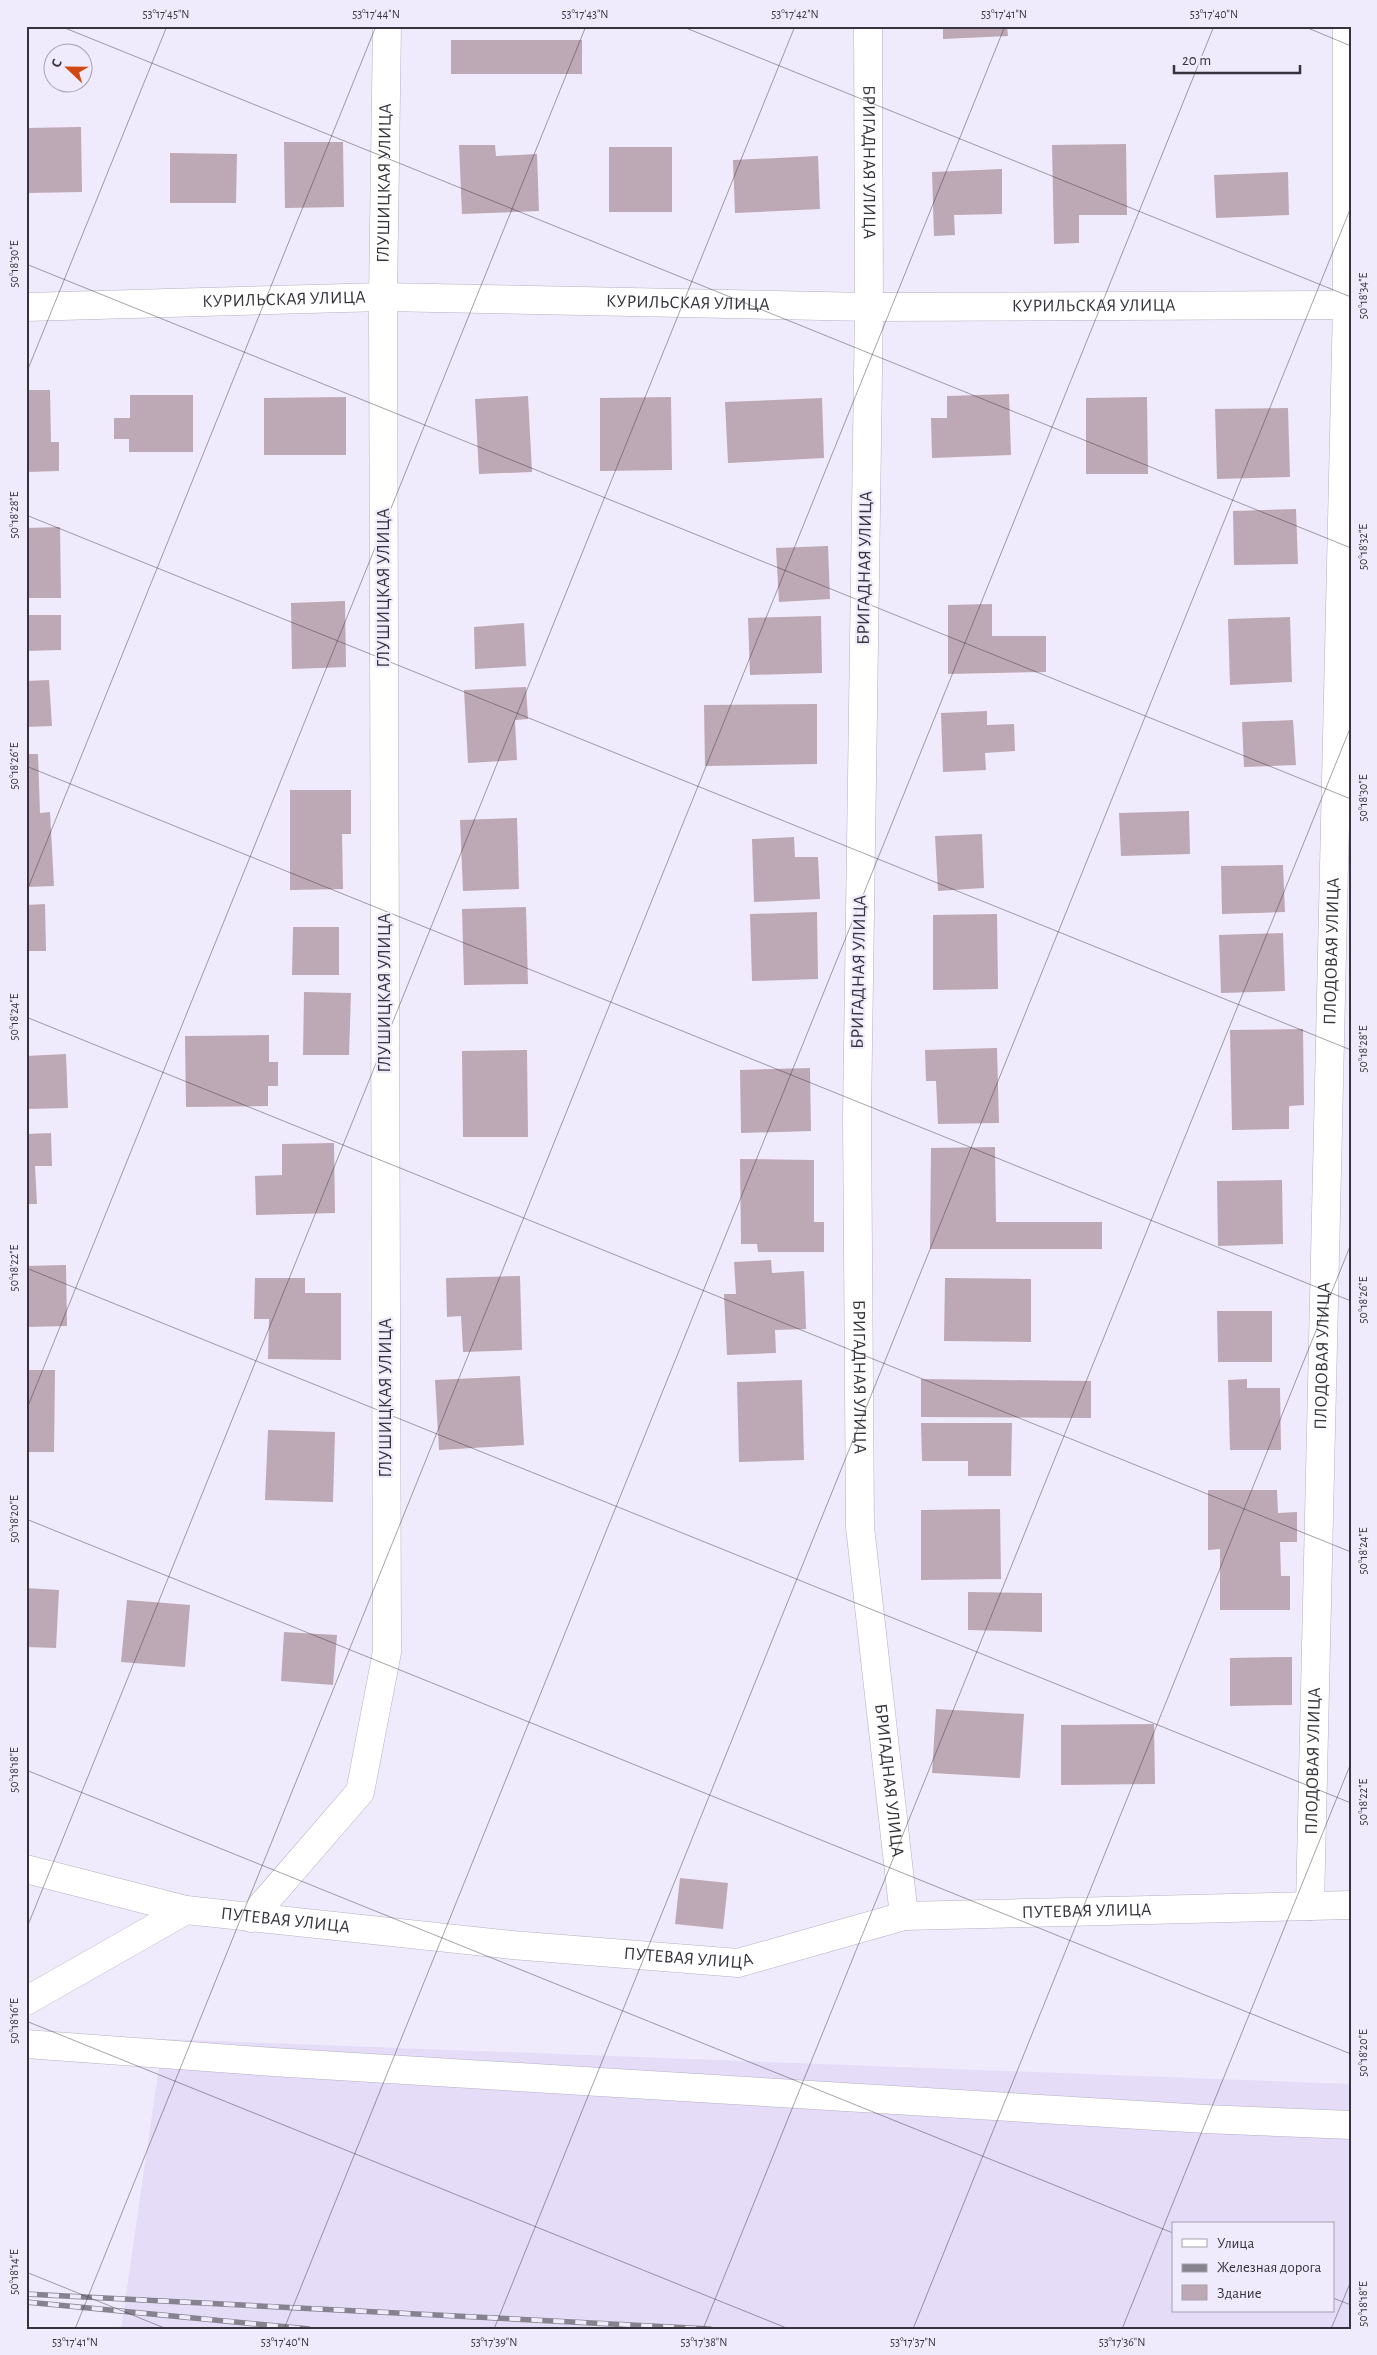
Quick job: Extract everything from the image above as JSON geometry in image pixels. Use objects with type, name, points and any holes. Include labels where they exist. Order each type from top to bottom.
[{"type":"street","name":"ГЛУШИЦКАЯ УЛИЦА","points":[[251,1918],[360,1792],[387,1652],[383,297],[387,26]]},
{"type":"street","name":"БРИГАДНАЯ УЛИЦА","points":[[868,26],[869,306],[857,1115],[860,1527],[904,1916]]},
{"type":"street","name":"ПЛОДОВАЯ УЛИЦА","points":[[1310,1906],[1349,305],[1347,26]]},
{"type":"street","name":"КУРИЛЬСКАЯ УЛИЦА","points":[[26,307],[383,297],[869,306],[1349,305]]},
{"type":"street","name":"ПУТЕВАЯ УЛИЦА","points":[[26,1869],[186,1910],[512,1946],[738,1963],[904,1916],[1351,1905]]},
{"type":"street","points":[[26,2001],[186,1910]]},
{"type":"street","points":[[26,2044],[273,2062],[1165,2117],[1351,2125]]},
{"type":"shaded area","points":[[163,2039],[1351,2084],[1351,2329],[121,2329]]},
{"type":"building","points":[[943,26],[1007,26],[1008,36],[943,39]]},
{"type":"building","points":[[451,40],[582,40],[582,74],[451,74]]},
{"type":"building","points":[[81,127],[82,192],[26,193],[26,128]]},
{"type":"building","points":[[284,142],[343,142],[344,207],[285,208]]},
{"type":"building","points":[[1126,144],[1127,215],[1079,215],[1079,243],[1054,244],[1052,145]]},
{"type":"building","points":[[459,145],[495,145],[496,156],[537,154],[539,211],[462,214]]},
{"type":"building","points":[[609,147],[672,147],[672,212],[609,212]]},
{"type":"building","points":[[170,153],[237,154],[236,203],[170,203]]},
{"type":"building","points":[[818,156],[820,209],[735,213],[733,160]]},
{"type":"building","points":[[1002,169],[1002,214],[954,215],[955,235],[934,236],[932,172]]},
{"type":"building","points":[[1288,172],[1289,215],[1216,218],[1214,175]]},
{"type":"building","points":[[26,390],[50,390],[51,442],[59,442],[59,471],[26,472]]},
{"type":"building","points":[[1009,394],[1011,455],[932,458],[931,418],[947,418],[947,396]]},
{"type":"building","points":[[130,395],[193,395],[193,452],[129,452],[129,439],[114,439],[114,418],[130,418]]},
{"type":"building","points":[[528,396],[532,472],[479,474],[475,399]]},
{"type":"building","points":[[346,397],[346,455],[264,455],[264,398]]},
{"type":"building","points":[[671,397],[672,470],[600,471],[600,398]]},
{"type":"building","points":[[1147,397],[1148,474],[1086,474],[1086,398]]},
{"type":"building","points":[[822,398],[824,458],[728,463],[725,402]]},
{"type":"building","points":[[1288,408],[1290,477],[1217,479],[1215,409]]},
{"type":"building","points":[[1296,509],[1298,564],[1234,565],[1233,511]]},
{"type":"building","points":[[60,527],[61,598],[26,598],[26,528]]},
{"type":"building","points":[[828,546],[830,599],[779,602],[776,548]]},
{"type":"building","points":[[345,601],[346,667],[292,669],[291,603]]},
{"type":"building","points":[[992,604],[992,636],[1046,636],[1046,672],[948,674],[948,605]]},
{"type":"building","points":[[26,615],[61,615],[61,650],[26,651]]},
{"type":"building","points":[[821,616],[822,673],[750,675],[748,618]]},
{"type":"building","points":[[1290,617],[1292,682],[1230,685],[1228,619]]},
{"type":"building","points":[[524,623],[526,666],[475,669],[474,627]]},
{"type":"building","points":[[49,680],[52,726],[26,727],[26,681]]},
{"type":"building","points":[[526,687],[528,719],[515,720],[517,760],[468,763],[464,690]]},
{"type":"building","points":[[817,704],[817,764],[705,766],[704,705]]},
{"type":"building","points":[[987,711],[987,725],[1014,724],[1015,751],[985,753],[986,770],[943,772],[941,713]]},
{"type":"building","points":[[1293,720],[1296,765],[1244,767],[1242,722]]},
{"type":"building","points":[[26,754],[38,754],[40,813],[50,812],[54,886],[26,887]]},
{"type":"building","points":[[290,790],[351,790],[351,834],[342,834],[343,889],[290,890]]},
{"type":"building","points":[[1189,811],[1190,854],[1121,856],[1119,813]]},
{"type":"building","points":[[517,818],[519,889],[463,891],[460,820]]},
{"type":"building","points":[[982,834],[984,888],[938,891],[935,836]]},
{"type":"building","points":[[794,837],[795,857],[818,857],[820,899],[754,902],[752,839]]},
{"type":"building","points":[[1283,865],[1285,912],[1222,914],[1221,866]]},
{"type":"building","points":[[45,904],[46,951],[26,951],[26,905]]},
{"type":"building","points":[[526,907],[528,984],[464,985],[462,909]]},
{"type":"building","points":[[817,912],[818,979],[752,981],[750,914]]},
{"type":"building","points":[[997,914],[998,989],[933,990],[933,915]]},
{"type":"building","points":[[293,927],[339,927],[339,975],[292,975]]},
{"type":"building","points":[[1283,933],[1285,991],[1221,993],[1219,935]]},
{"type":"building","points":[[26,984],[28,984],[29,1030],[26,1030]]},
{"type":"building","points":[[304,992],[351,993],[349,1055],[303,1055]]},
{"type":"building","points":[[1303,1029],[1304,1105],[1289,1106],[1289,1129],[1232,1130],[1230,1030]]},
{"type":"building","points":[[269,1035],[269,1062],[278,1062],[278,1086],[268,1086],[268,1106],[186,1107],[185,1036]]},
{"type":"building","points":[[997,1048],[999,1123],[938,1124],[936,1081],[926,1081],[925,1050]]},
{"type":"building","points":[[527,1050],[528,1137],[463,1137],[462,1051]]},
{"type":"building","points":[[66,1054],[68,1108],[26,1109],[26,1056]]},
{"type":"building","points":[[810,1068],[811,1131],[741,1133],[740,1070]]},
{"type":"building","points":[[51,1133],[52,1166],[35,1166],[37,1204],[26,1204],[26,1134]]},
{"type":"building","points":[[334,1143],[335,1213],[256,1215],[255,1176],[282,1175],[282,1144]]},
{"type":"building","points":[[995,1147],[996,1222],[1102,1222],[1102,1249],[930,1249],[931,1148]]},
{"type":"building","points":[[740,1159],[814,1160],[814,1222],[824,1222],[824,1252],[758,1252],[757,1244],[741,1244]]},
{"type":"building","points":[[1282,1180],[1283,1244],[1218,1246],[1217,1181]]},
{"type":"building","points":[[771,1260],[772,1273],[804,1271],[806,1329],[775,1330],[776,1353],[727,1355],[724,1294],[736,1294],[734,1262]]},
{"type":"building","points":[[66,1265],[67,1326],[26,1327],[26,1266]]},
{"type":"building","points":[[520,1276],[522,1350],[463,1352],[461,1316],[447,1317],[446,1278]]},
{"type":"building","points":[[255,1278],[305,1278],[305,1293],[341,1293],[341,1360],[268,1359],[269,1319],[254,1319]]},
{"type":"building","points":[[945,1278],[1031,1279],[1031,1342],[944,1341]]},
{"type":"building","points":[[1217,1311],[1272,1311],[1272,1362],[1218,1362]]},
{"type":"building","points":[[26,1370],[55,1370],[54,1452],[26,1452]]},
{"type":"building","points":[[520,1376],[524,1445],[439,1450],[435,1380]]},
{"type":"building","points":[[921,1379],[1091,1381],[1091,1418],[921,1417]]},
{"type":"building","points":[[1247,1379],[1247,1388],[1280,1388],[1281,1450],[1230,1450],[1228,1380]]},
{"type":"building","points":[[802,1380],[804,1460],[739,1462],[737,1382]]},
{"type":"building","points":[[921,1423],[1012,1423],[1011,1476],[968,1476],[968,1461],[922,1461]]},
{"type":"building","points":[[268,1430],[335,1432],[333,1502],[265,1500]]},
{"type":"building","points":[[1208,1490],[1277,1490],[1278,1513],[1297,1512],[1297,1542],[1280,1542],[1281,1576],[1290,1576],[1290,1610],[1220,1610],[1220,1549],[1208,1550]]},
{"type":"building","points":[[1000,1509],[1001,1579],[921,1580],[921,1510]]},
{"type":"building","points":[[26,1588],[59,1590],[56,1648],[26,1647]]},
{"type":"building","points":[[968,1592],[1042,1593],[1042,1632],[968,1630]]},
{"type":"building","points":[[127,1600],[190,1605],[185,1667],[121,1662]]},
{"type":"building","points":[[284,1632],[337,1635],[333,1685],[281,1681]]},
{"type":"building","points":[[1292,1657],[1292,1705],[1230,1706],[1230,1658]]},
{"type":"building","points":[[936,1709],[1024,1714],[1020,1778],[932,1773]]},
{"type":"building","points":[[1154,1724],[1155,1784],[1061,1785],[1061,1725]]},
{"type":"building","points":[[680,1878],[728,1883],[723,1929],[675,1924]]},
{"type":"railway","points":[[26,2294],[710,2329]]},
{"type":"railway","points":[[26,2302],[309,2329]]}]
